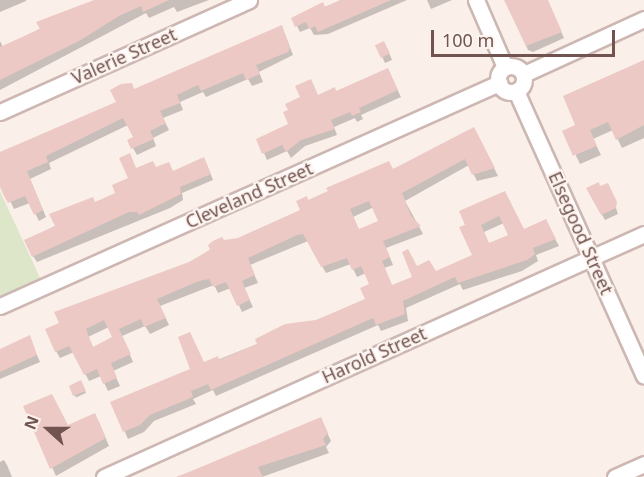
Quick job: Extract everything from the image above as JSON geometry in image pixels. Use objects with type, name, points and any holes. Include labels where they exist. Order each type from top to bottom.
[{"type":"street","name":"Valerie Street","points":[[0,112],[249,0]]},
{"type":"street","points":[[476,0],[505,67]]},
{"type":"street","points":[[524,74],[644,19]]},
{"type":"street","points":[[516,66],[524,74],[524,84],[516,91],[506,91],[499,83],[499,74],[505,67],[516,66]]},
{"type":"street","name":"Cleveland Street","points":[[0,306],[499,83]]},
{"type":"street","name":"Elsegood Street","points":[[516,91],[644,376]]},
{"type":"street","name":"Harold Street","points":[[104,477],[644,234]]},
{"type":"street","points":[[615,477],[644,464]]},
{"type":"green space","points":[[0,191],[41,280],[0,298]]},
{"type":"building","points":[[94,0],[169,0],[143,12],[141,6],[119,16],[79,41],[0,80],[0,47],[40,29],[36,22]]},
{"type":"building","points":[[340,0],[391,0],[318,32],[315,26],[309,29],[306,22],[295,27],[291,18],[323,2],[325,7]]},
{"type":"building","points":[[504,0],[548,0],[562,32],[526,46]]},
{"type":"building","points":[[282,25],[290,48],[288,52],[256,65],[260,74],[246,80],[243,73],[201,91],[198,85],[177,95],[180,103],[160,111],[166,123],[150,131],[154,139],[131,149],[127,140],[133,137],[123,118],[46,156],[48,162],[27,171],[43,210],[34,215],[25,196],[8,203],[0,187],[0,152],[116,102],[110,90],[121,84],[132,83],[134,89]]},
{"type":"building","points":[[384,41],[390,54],[381,58],[375,45]]},
{"type":"building","points":[[644,60],[644,125],[616,140],[608,122],[590,130],[597,146],[573,156],[562,131],[575,125],[563,96]]},
{"type":"building","points":[[388,68],[398,90],[359,108],[361,112],[352,116],[350,112],[331,120],[335,129],[301,140],[286,152],[282,145],[262,154],[256,139],[288,124],[283,112],[288,110],[285,104],[300,97],[295,86],[311,79],[318,95],[335,87],[336,91]]},
{"type":"building","points":[[474,127],[495,168],[472,175],[465,159],[402,193],[411,216],[421,226],[383,241],[390,257],[382,261],[392,285],[412,277],[402,252],[408,249],[417,266],[429,260],[436,271],[472,255],[459,227],[465,225],[459,211],[505,191],[524,229],[546,219],[556,239],[533,248],[535,254],[527,260],[458,283],[455,277],[403,301],[405,314],[376,325],[373,318],[211,390],[208,384],[191,391],[193,397],[150,415],[140,425],[123,432],[110,402],[190,369],[178,337],[190,332],[204,362],[218,356],[219,360],[257,344],[255,339],[285,324],[316,320],[365,299],[360,288],[369,284],[361,266],[352,270],[347,258],[321,267],[303,234],[297,235],[248,258],[255,275],[242,281],[250,300],[237,306],[226,282],[213,287],[209,279],[199,281],[157,299],[166,318],[144,327],[141,319],[119,329],[131,354],[111,363],[117,378],[103,384],[97,369],[84,375],[69,346],[55,352],[45,329],[59,323],[54,312],[189,262],[210,250],[208,245],[213,241],[222,237],[224,240],[238,238],[300,210],[296,201],[307,196],[308,200],[328,191],[326,188],[389,161],[393,169]],"holes":[[[369,201],[378,221],[359,229],[350,209]],[[499,216],[508,235],[489,243],[481,225]],[[104,320],[112,337],[93,347],[86,329]]]},
{"type":"building","points":[[130,153],[136,168],[153,161],[156,167],[169,162],[173,171],[204,157],[211,174],[180,187],[181,194],[139,215],[137,212],[129,212],[32,257],[24,240],[55,226],[49,214],[93,197],[95,202],[115,193],[112,185],[128,178],[119,158]]},
{"type":"building","points":[[599,182],[600,186],[608,183],[617,202],[616,208],[601,215],[586,188]]},
{"type":"building","points":[[30,335],[37,355],[0,372],[0,349]]},
{"type":"building","points":[[81,380],[86,391],[73,396],[69,386]]},
{"type":"building","points":[[52,394],[68,425],[95,413],[106,438],[50,469],[23,406]]},
{"type":"building","points":[[321,417],[328,433],[323,439],[326,445],[258,467],[263,477],[177,477]]}]
